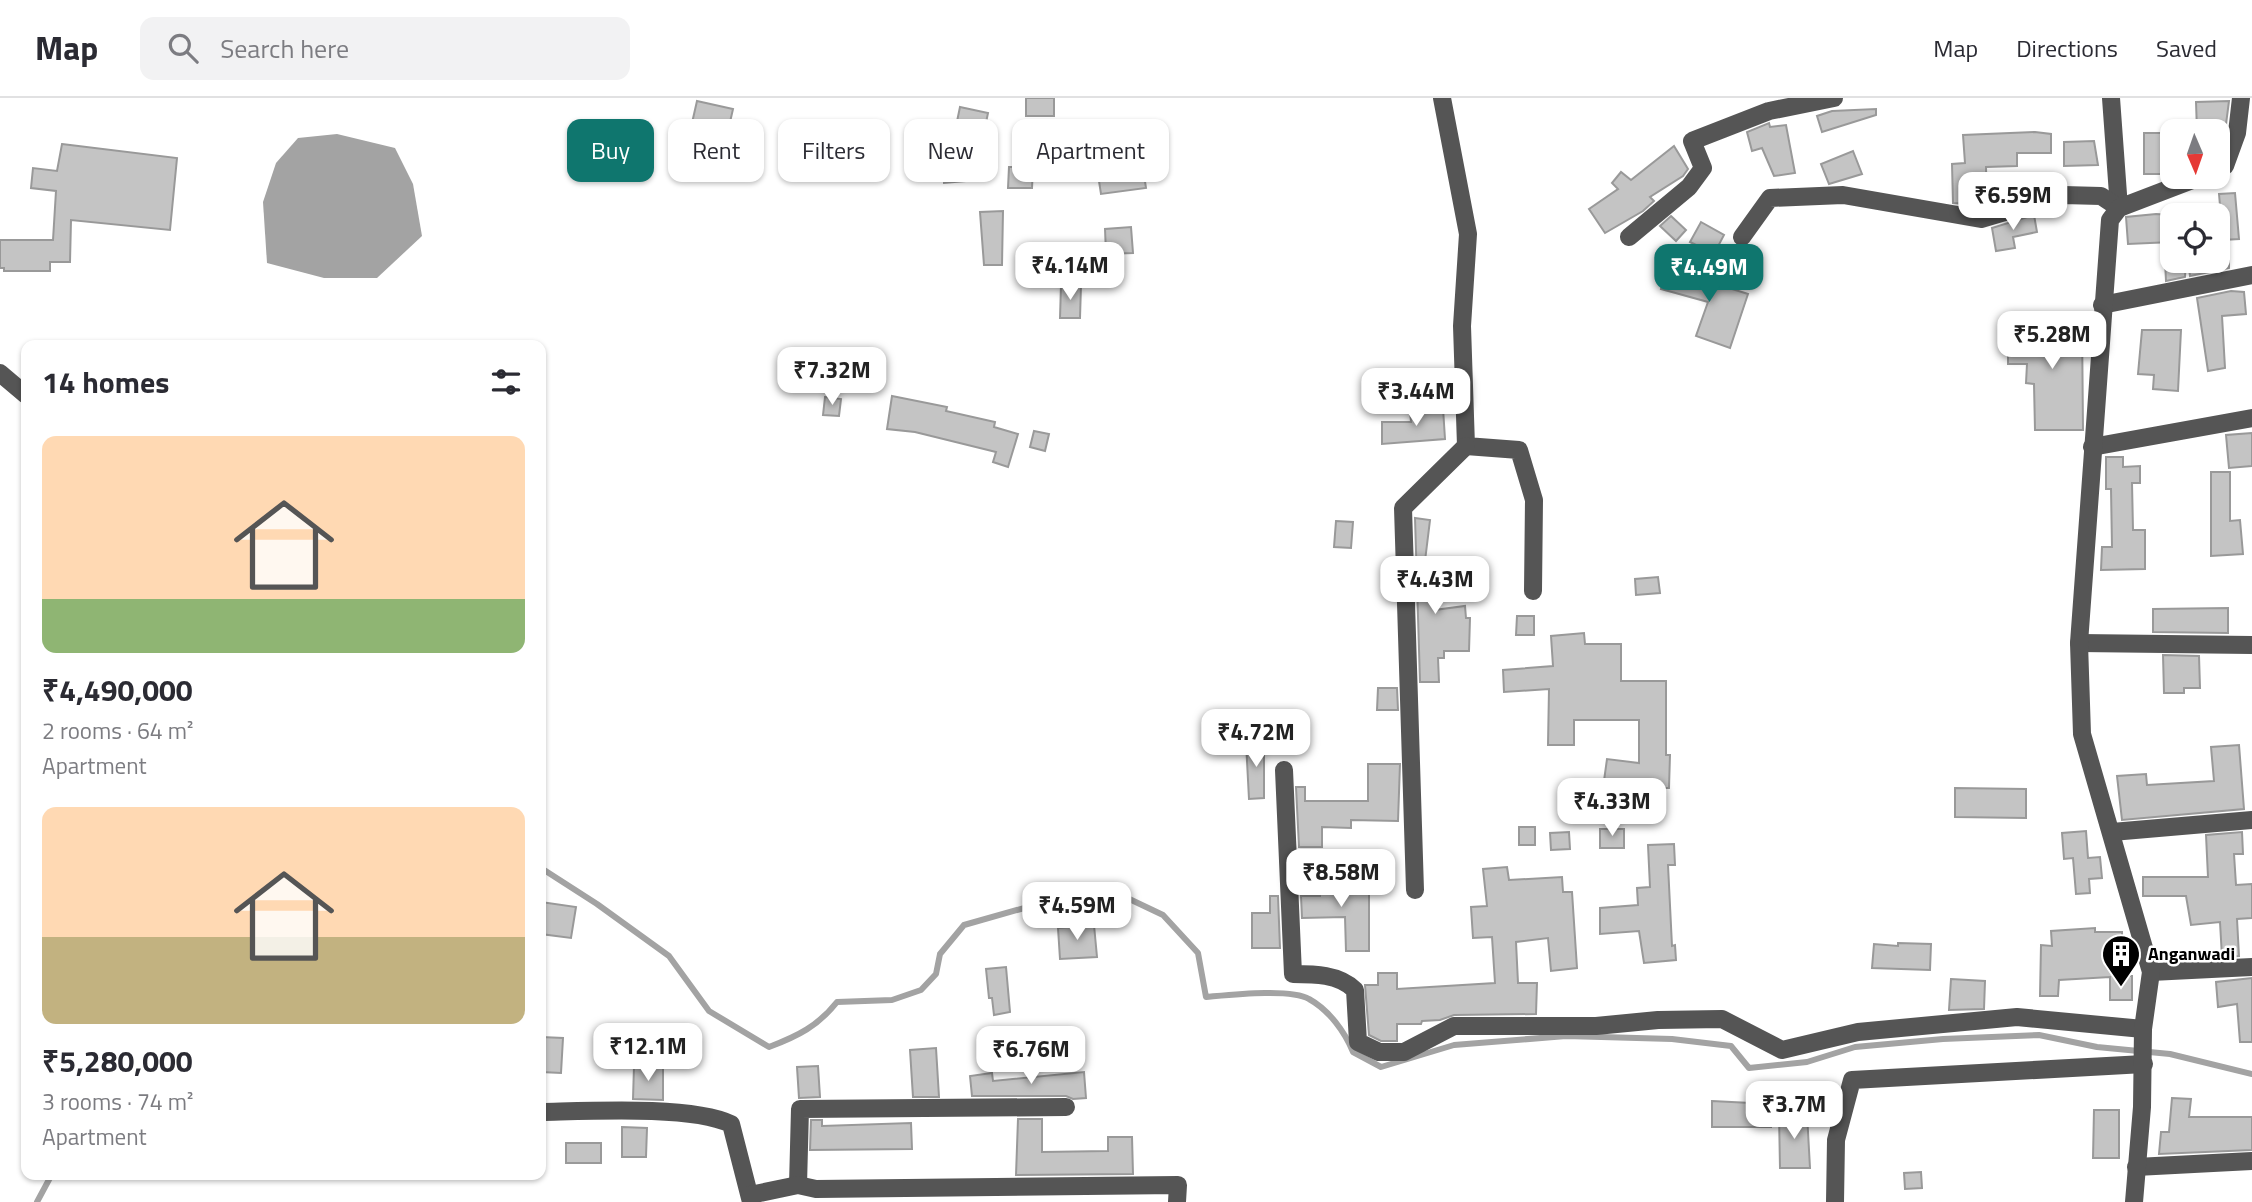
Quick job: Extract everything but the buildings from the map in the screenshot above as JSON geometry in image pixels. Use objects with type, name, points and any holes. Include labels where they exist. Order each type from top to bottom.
[{"type":"street","points":[[1415,890],[1403,508],[1466,446],[1462,326],[1468,234],[1442,98]]},
{"type":"street","points":[[1629,237],[1689,187],[1703,167],[1692,141],[1769,111],[1834,98]]},
{"type":"street","points":[[2111,98],[2119,208]]},
{"type":"street","points":[[2230,152],[2245,101]]},
{"type":"street","points":[[2134,1202],[2144,1037],[2151,972],[2082,734],[2079,643],[2110,220],[2119,208],[2169,189]]},
{"type":"street","points":[[1742,237],[1770,198],[1843,195],[1981,219],[2063,195],[2101,196],[2119,208]]},
{"type":"street","points":[[2102,305],[2252,275]]},
{"type":"street","points":[[0,373],[21,391]]},
{"type":"street","points":[[2092,447],[2252,418]]},
{"type":"street","points":[[1466,446],[1519,450],[1534,500],[1533,591]]},
{"type":"street","points":[[2079,643],[2252,645]]},
{"type":"street","points":[[1284,770],[1293,974],[1319,975],[1347,982],[1355,989],[1358,1042],[1379,1052],[1404,1052],[1454,1026],[1596,1026],[1658,1020],[1722,1019],[1782,1050],[1858,1032],[2017,1017],[2144,1037]]},
{"type":"street","points":[[2112,832],[2252,820]]},
{"type":"street","points":[[2151,972],[2252,967]]},
{"type":"street","points":[[1835,1202],[1836,1140],[1852,1080],[2144,1065]]},
{"type":"street","points":[[798,1185],[800,1110],[1066,1107]]},
{"type":"street","points":[[546,1112],[636,1111],[719,1118],[731,1124],[750,1198],[798,1185],[816,1189],[1178,1185],[1177,1202]]},
{"type":"street","points":[[2136,1167],[2252,1161]]},
{"type":"shaded area","points":[[337,134],[395,148],[413,184],[422,236],[377,278],[324,278],[267,263],[263,202],[276,163],[298,138]]},
{"type":"waterway","points":[[546,871],[669,956],[709,1011],[769,1047],[807,1029],[837,1002],[892,1000],[921,990],[936,974],[940,954],[964,925],[1102,886],[1163,915],[1198,953],[1206,997],[1275,993],[1309,999],[1336,1022],[1353,1052],[1381,1067],[1454,1045],[1566,1036],[1672,1039],[1731,1046],[1749,1068],[1807,1062],[1855,1047],[1943,1039],[2039,1035],[2097,1047],[2170,1054],[2252,1074]]},
{"type":"waterway","points":[[37,1202],[49,1180]]},
{"type":"place","name":"Anganwadi","points":[[2121,988]]}]
